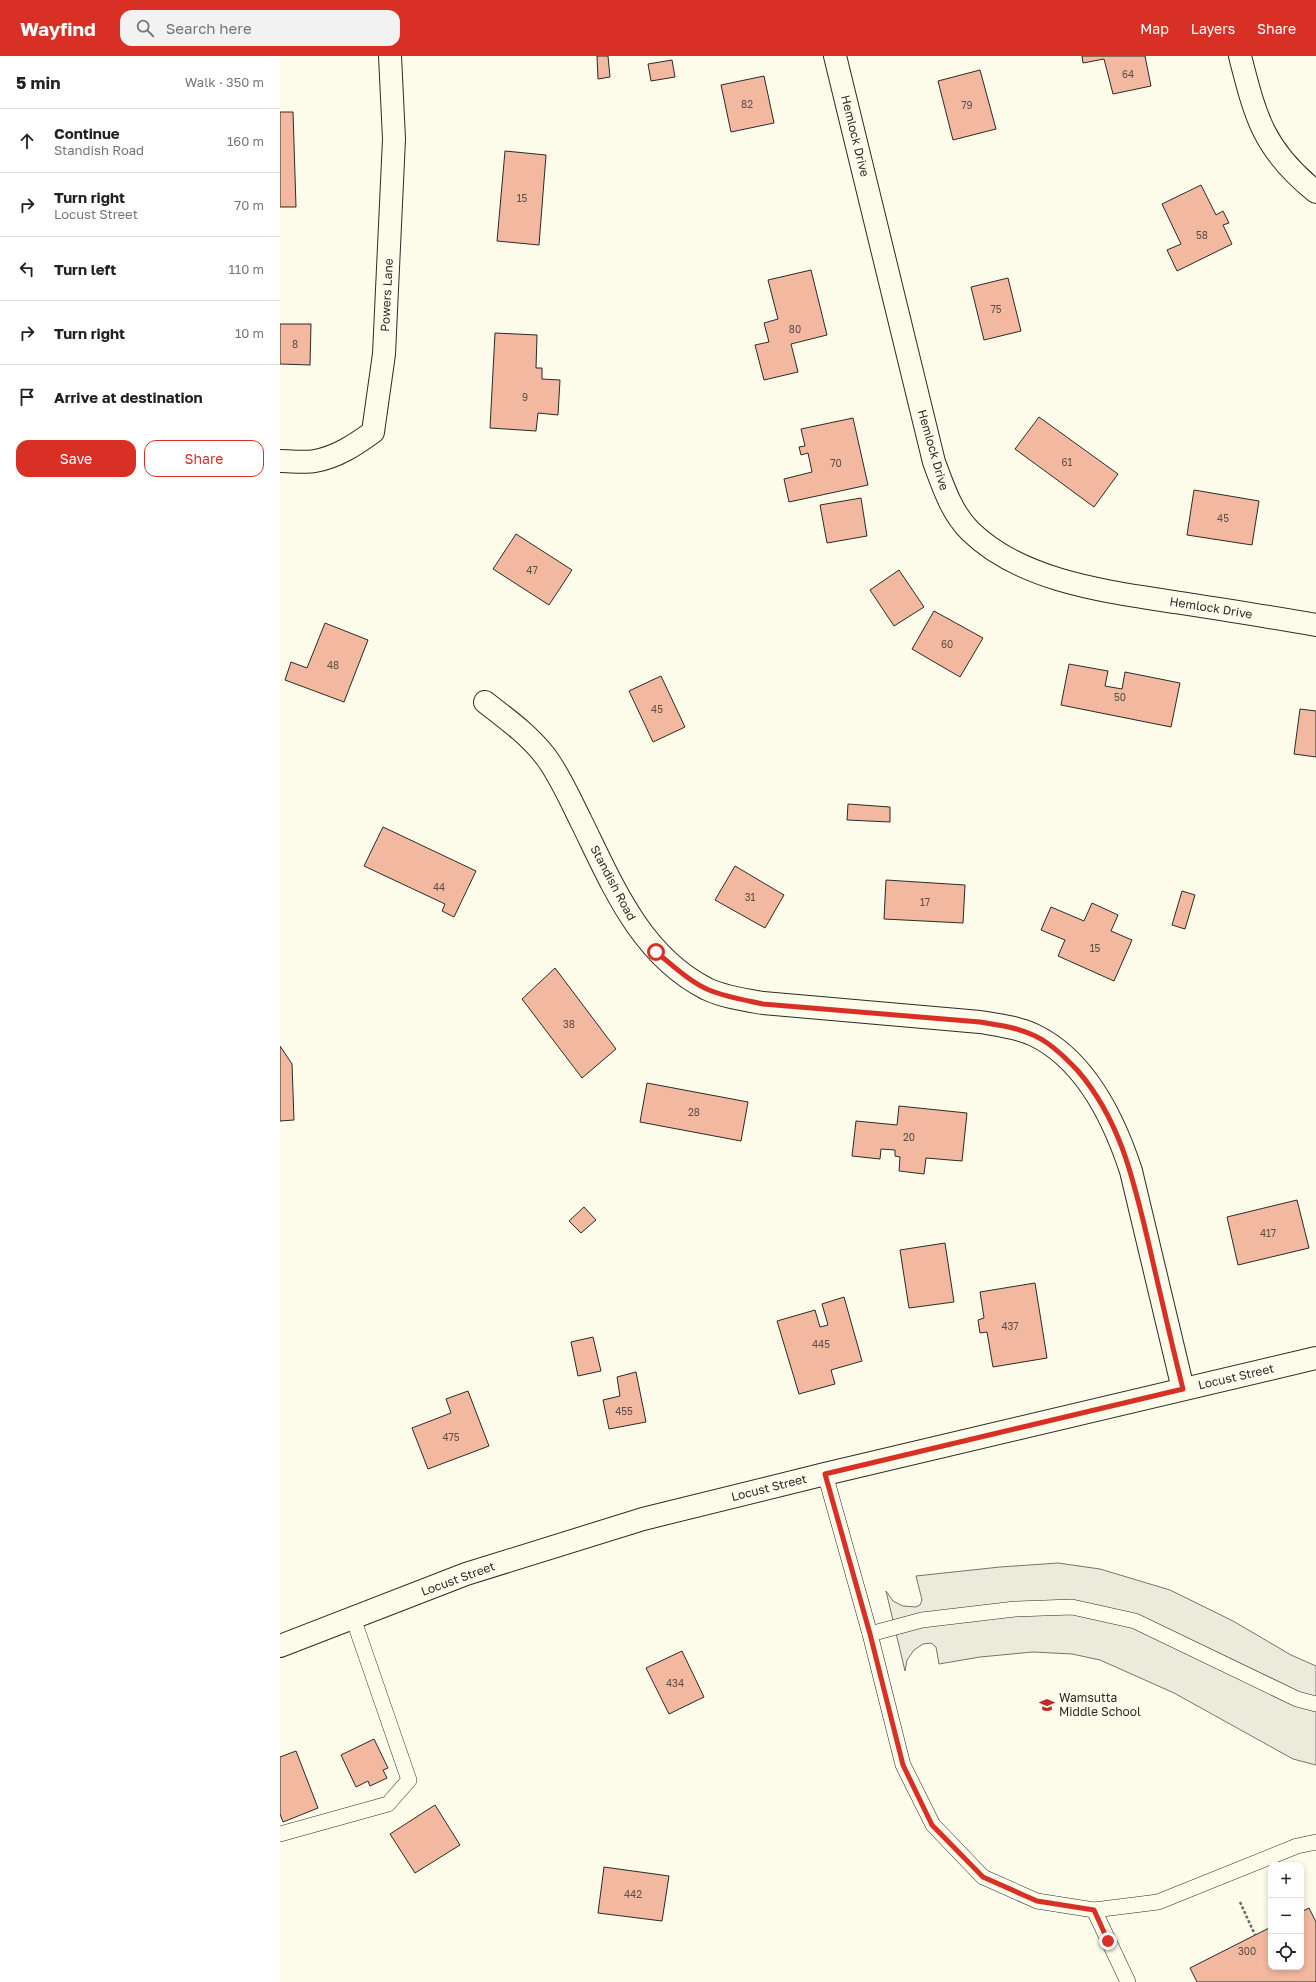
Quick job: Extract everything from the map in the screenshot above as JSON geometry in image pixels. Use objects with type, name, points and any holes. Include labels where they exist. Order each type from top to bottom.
[{"type":"street","name":"Powers Lane","points":[[280,461],[314,461],[333,456],[352,447],[373,432],[384,354],[394,139],[390,56]]},
{"type":"street","name":"Hemlock Drive","points":[[836,56],[934,462],[950,503],[958,518],[994,552],[1037,572],[1101,590],[1316,625]]},
{"type":"street","points":[[1240,56],[1256,114],[1267,139],[1282,160],[1299,178],[1316,192]]},
{"type":"street","name":"Standish Road","points":[[485,702],[522,731],[546,757],[564,786],[620,901],[636,926],[656,952],[678,970],[708,989],[734,998],[763,1004],[1009,1026],[1034,1035],[1054,1047],[1072,1064],[1101,1102],[1123,1147],[1131,1171],[1183,1389]]},
{"type":"street","name":"Locust Street","points":[[280,1646],[466,1574],[643,1518],[1316,1358]]},
{"type":"lane","points":[[825,1474],[870,1634],[903,1765],[932,1825],[983,1877],[1037,1901],[1094,1910],[1158,1902],[1297,1846],[1316,1842]]},
{"type":"lane","points":[[870,1634],[922,1620],[1014,1609],[1072,1607],[1135,1621],[1297,1699],[1316,1704]]},
{"type":"lane","points":[[280,1834],[388,1804],[409,1780],[353,1618]]},
{"type":"lane","points":[[1094,1910],[1128,1982]]},
{"type":"path","points":[[1240,1902],[1255,1935]]},
{"type":"shaded area","points":[[1058,1563],[1100,1569],[1170,1590],[1233,1621],[1291,1655],[1316,1666],[1316,1765],[1293,1759],[1174,1693],[1100,1660],[1072,1654],[1033,1652],[980,1657],[939,1664],[936,1647],[931,1643],[923,1644],[914,1650],[907,1660],[905,1671],[886,1591],[893,1601],[903,1606],[916,1607],[920,1605],[922,1600],[916,1576],[1000,1567]]},
{"type":"building","points":[[597,56],[608,56],[610,77],[598,79]]},
{"type":"building","points":[[1082,56],[1145,56],[1151,86],[1113,94],[1104,59],[1083,63]]},
{"type":"building","points":[[672,60],[675,77],[651,81],[648,64]]},
{"type":"building","points":[[980,70],[996,129],[953,140],[938,81]]},
{"type":"building","points":[[764,76],[774,123],[731,132],[721,85]]},
{"type":"building","points":[[280,112],[293,112],[296,207],[280,207]]},
{"type":"building","points":[[505,151],[546,155],[539,245],[497,241]]},
{"type":"building","points":[[1201,185],[1216,215],[1223,211],[1229,223],[1223,225],[1232,244],[1177,271],[1167,250],[1181,244],[1162,204]]},
{"type":"building","points":[[811,270],[827,335],[791,344],[798,372],[764,380],[755,345],[769,342],[764,323],[778,319],[768,280]]},
{"type":"building","points":[[1008,278],[1021,331],[984,340],[971,287]]},
{"type":"building","points":[[280,324],[311,324],[310,365],[280,364]]},
{"type":"building","points":[[495,333],[537,335],[536,368],[542,368],[542,379],[560,380],[558,415],[538,413],[536,431],[490,428]]},
{"type":"building","points":[[1039,417],[1118,474],[1094,507],[1015,449]]},
{"type":"building","points":[[853,418],[868,485],[789,502],[784,479],[812,472],[808,453],[801,455],[799,447],[805,446],[801,429]]},
{"type":"building","points":[[1194,490],[1259,501],[1252,545],[1187,535]]},
{"type":"building","points":[[861,498],[867,536],[827,543],[820,505]]},
{"type":"building","points":[[516,534],[572,570],[549,605],[493,569]]},
{"type":"building","points":[[899,570],[924,607],[894,626],[870,590]]},
{"type":"building","points":[[934,611],[983,638],[960,677],[912,649]]},
{"type":"building","points":[[325,623],[368,640],[344,702],[285,680],[291,662],[307,668]]},
{"type":"building","points":[[1069,664],[1108,671],[1105,686],[1122,689],[1125,672],[1180,683],[1171,727],[1061,705]]},
{"type":"building","points":[[661,676],[685,727],[653,742],[629,691]]},
{"type":"building","points":[[1300,709],[1316,711],[1316,757],[1294,754]]},
{"type":"building","points":[[848,804],[890,807],[890,822],[847,820]]},
{"type":"building","points":[[383,827],[476,871],[454,917],[442,911],[445,904],[364,866]]},
{"type":"building","points":[[735,866],[784,895],[765,928],[715,900]]},
{"type":"building","points":[[886,880],[965,885],[963,923],[884,919]]},
{"type":"building","points":[[1182,891],[1195,895],[1185,929],[1172,925]]},
{"type":"building","points":[[1092,903],[1118,915],[1111,931],[1132,940],[1114,981],[1058,956],[1065,940],[1041,930],[1051,907],[1084,921]]},
{"type":"building","points":[[555,968],[616,1049],[582,1078],[522,999]]},
{"type":"building","points":[[280,1046],[292,1064],[294,1120],[280,1121]]},
{"type":"building","points":[[647,1083],[748,1102],[741,1141],[640,1122]]},
{"type":"building","points":[[899,1106],[967,1113],[962,1161],[926,1158],[924,1174],[899,1171],[900,1157],[895,1156],[895,1150],[881,1149],[880,1159],[852,1156],[856,1121],[897,1125]]},
{"type":"building","points":[[1297,1200],[1309,1248],[1238,1265],[1227,1217]]},
{"type":"building","points":[[584,1207],[596,1220],[581,1233],[569,1221]]},
{"type":"building","points":[[945,1243],[954,1302],[909,1308],[900,1250]]},
{"type":"building","points":[[1035,1283],[1047,1358],[993,1367],[987,1332],[980,1333],[978,1320],[984,1318],[980,1292]]},
{"type":"building","points":[[844,1297],[862,1361],[831,1370],[835,1384],[799,1394],[777,1321],[815,1310],[820,1327],[828,1325],[822,1304]]},
{"type":"building","points":[[593,1337],[601,1371],[578,1376],[571,1342]]},
{"type":"building","points":[[636,1372],[646,1422],[609,1429],[603,1400],[620,1396],[617,1377]]},
{"type":"building","points":[[468,1391],[489,1446],[428,1469],[412,1428],[451,1413],[446,1399]]},
{"type":"building","points":[[682,1651],[704,1697],[669,1714],[646,1668]]},
{"type":"building","points":[[374,1739],[388,1768],[383,1770],[387,1778],[370,1786],[368,1781],[356,1787],[341,1755]]},
{"type":"building","points":[[296,1751],[318,1808],[283,1822],[280,1814],[280,1757]]},
{"type":"building","points":[[435,1805],[460,1845],[415,1873],[390,1834]]},
{"type":"building","points":[[604,1867],[669,1876],[662,1921],[598,1913]]},
{"type":"building","points":[[1309,1908],[1316,1922],[1316,1982],[1197,1982],[1190,1968],[1268,1929],[1268,1970],[1304,1970],[1304,1910]]},
{"type":"place","name":"Wamsutta Middle School","points":[[1047,1705]]},
{"type":"route","points":[[656,952],[678,970],[708,989],[734,998],[763,1004],[980,1022],[1009,1026],[1034,1035],[1054,1047],[1072,1064],[1101,1102],[1113,1123],[1131,1171],[1183,1389],[825,1474],[870,1634],[903,1765],[932,1825],[983,1877],[1037,1901],[1094,1910],[1108,1941]]}]
